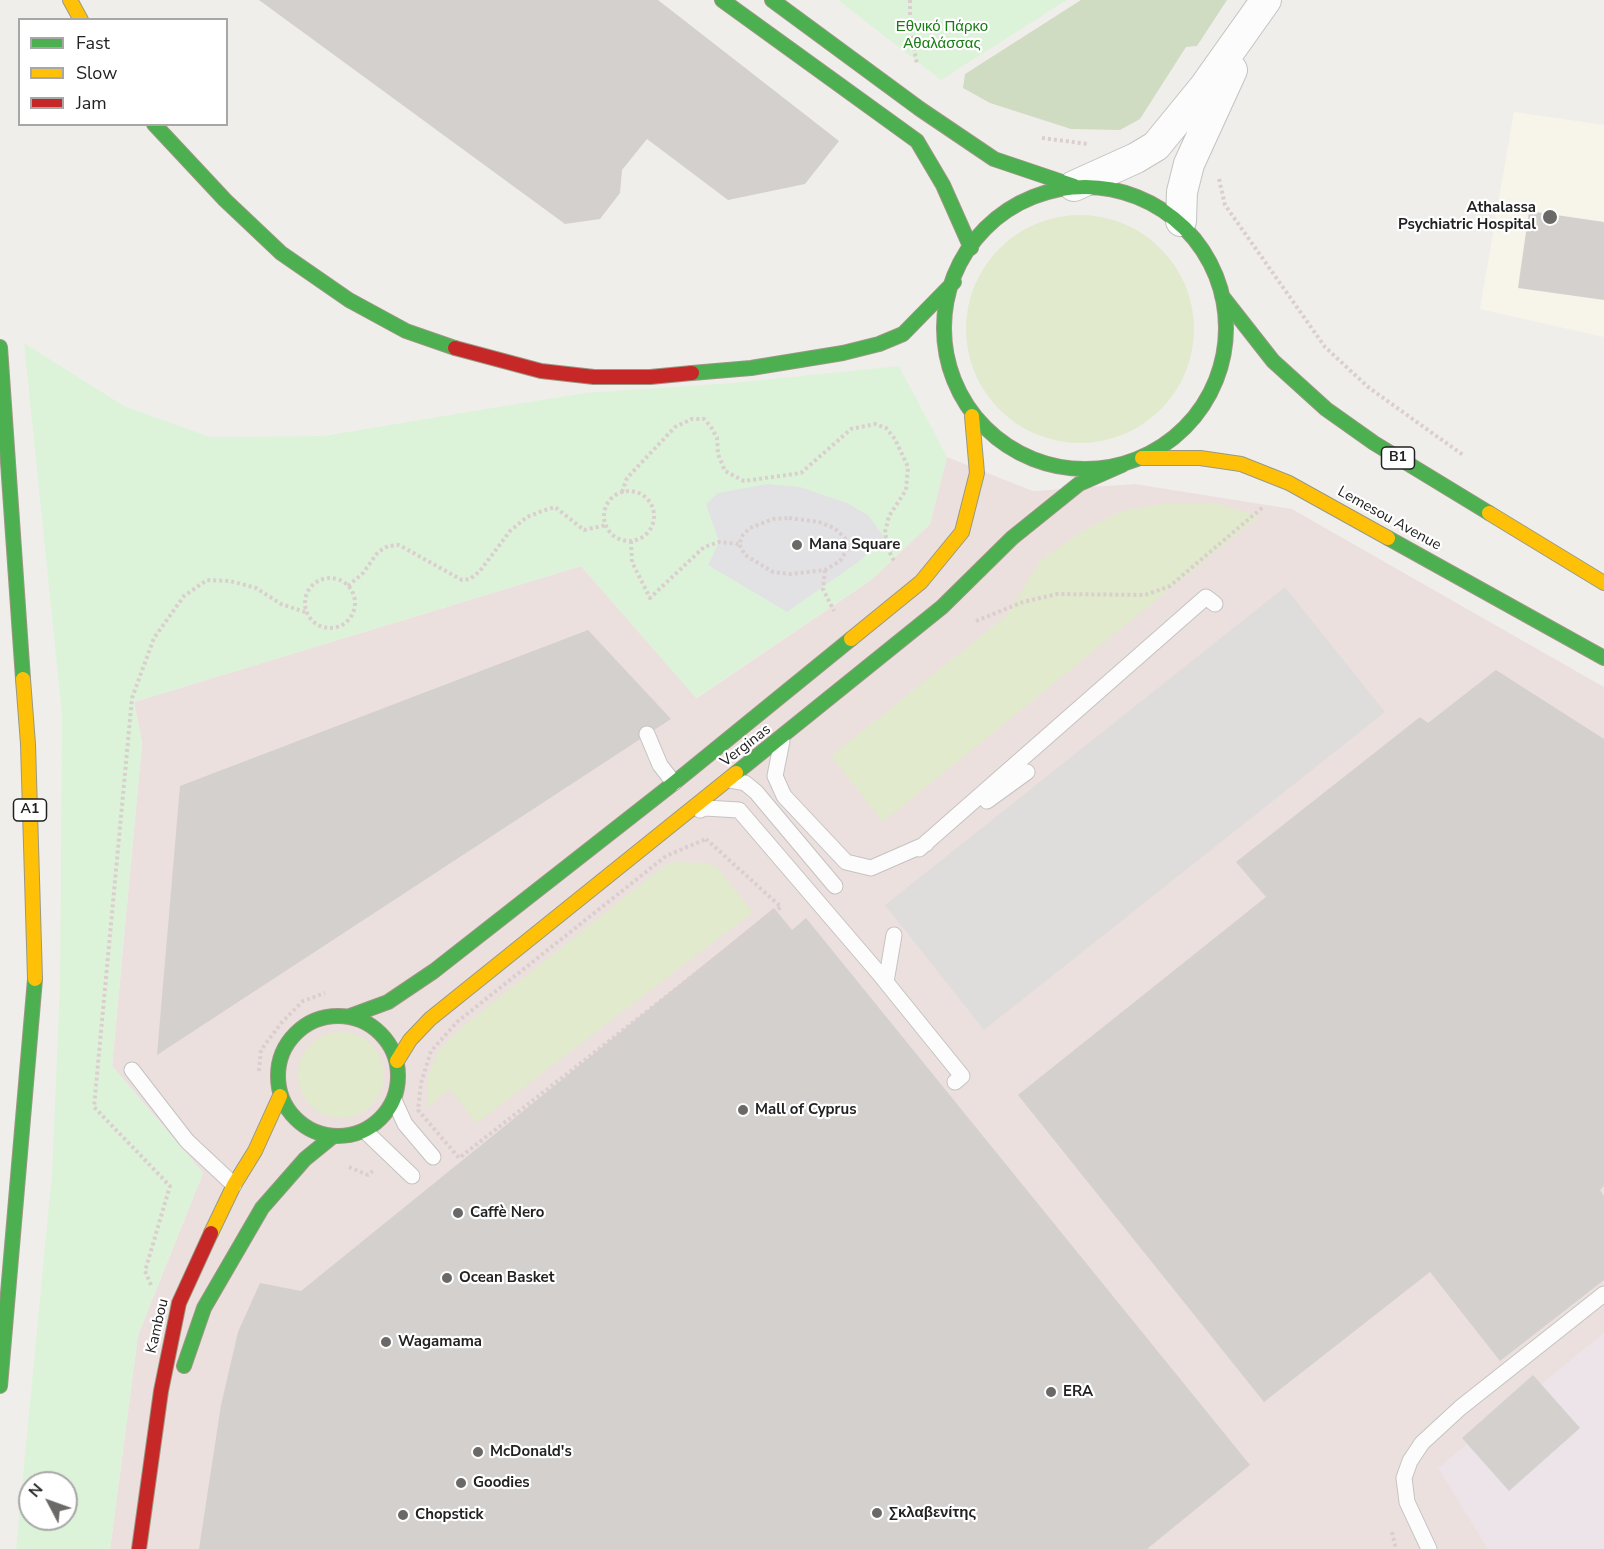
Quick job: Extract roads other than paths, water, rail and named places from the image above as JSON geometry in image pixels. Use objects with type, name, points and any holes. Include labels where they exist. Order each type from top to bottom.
[{"type":"main road","points":[[70,0],[80,18]]},
{"type":"main road","points":[[722,0],[917,141],[943,185],[971,248]]},
{"type":"main road","points":[[772,0],[920,109],[994,159],[1074,186]]},
{"type":"main road","points":[[156,126],[225,200],[281,253],[349,300],[406,331],[481,357],[541,371],[594,377],[650,376],[751,368],[843,354],[879,344],[903,334],[954,282]]},
{"type":"main road","name":"B1","points":[[1099,185],[1124,190],[1154,202],[1181,221],[1208,255],[1222,296],[1225,344],[1211,391],[1182,430],[1142,458],[1122,465],[1080,471],[1039,463],[1002,444],[972,416],[951,378],[946,328],[954,282],[971,248],[998,218],[1034,196],[1074,186],[1099,185]]},
{"type":"main road","name":"B1","points":[[1222,296],[1273,361],[1326,409],[1374,443],[1604,583]]},
{"type":"main road","name":"A1","points":[[0,347],[28,744],[35,987],[0,1386]]},
{"type":"main road","name":"Verginas","points":[[350,1016],[388,1002],[434,971],[674,783],[921,582],[962,532],[977,472],[972,416]]},
{"type":"main road","name":"Lemesou Avenue","points":[[1142,458],[1200,458],[1241,464],[1289,483],[1604,658]]},
{"type":"main road","name":"Verginas","points":[[397,1061],[410,1040],[430,1019],[942,607],[1012,538],[1079,484],[1122,465]]},
{"type":"main road","points":[[325,1016],[350,1016],[372,1025],[388,1041],[397,1061],[399,1081],[394,1100],[382,1118],[365,1131],[349,1136],[332,1137],[310,1130],[292,1116],[280,1096],[277,1071],[284,1046],[302,1027],[325,1016]]},
{"type":"main road","name":"Kambou","points":[[139,1549],[161,1391],[179,1303],[234,1185],[255,1151],[280,1096]]},
{"type":"main road","points":[[181,1385],[184,1362],[204,1308],[262,1208],[305,1159],[332,1137]]},
{"type":"street","points":[[1074,186],[1136,158],[1156,146],[1205,86],[1265,3]]},
{"type":"street","points":[[1181,221],[1182,192],[1189,164],[1265,3]]},
{"type":"lane","points":[[919,849],[1206,597],[1215,604]]},
{"type":"lane","points":[[647,734],[660,765],[674,783]]},
{"type":"lane","points":[[782,738],[775,776],[784,796],[846,862],[871,868],[919,849],[1027,772]]},
{"type":"lane","points":[[729,780],[745,783],[756,792],[835,886]]},
{"type":"lane","points":[[681,819],[705,808],[739,810],[882,976],[962,1076],[955,1082]]},
{"type":"lane","points":[[882,976],[894,935]]},
{"type":"lane","points":[[132,1070],[187,1141],[234,1185]]},
{"type":"lane","points":[[394,1100],[405,1124],[433,1157]]},
{"type":"lane","points":[[365,1131],[412,1176]]},
{"type":"lane","points":[[1430,1549],[1407,1502],[1404,1478],[1410,1461],[1422,1443],[1460,1408],[1604,1294]]},
{"type":"place","name":"Athalassa Psychiatric Hospital","points":[[1550,217]]},
{"type":"place","name":"Mana Square","points":[[797,545]]},
{"type":"place","name":"Mall of Cyprus","points":[[743,1110]]},
{"type":"place","name":"Caffè Nero","points":[[458,1213]]},
{"type":"place","name":"Ocean Basket","points":[[447,1278]]},
{"type":"place","name":"Wagamama","points":[[386,1342]]},
{"type":"place","name":"ERA","points":[[1051,1392]]},
{"type":"place","name":"McDonald's","points":[[478,1452]]},
{"type":"place","name":"Goodies","points":[[461,1483]]},
{"type":"place","name":"Σκλαβενίτης","points":[[877,1513]]},
{"type":"place","name":"Chopstick","points":[[403,1515]]},
{"type":"park label","name":"Εθνικό Πάρκο Αθαλάσσας","points":[[942,36]]}]
